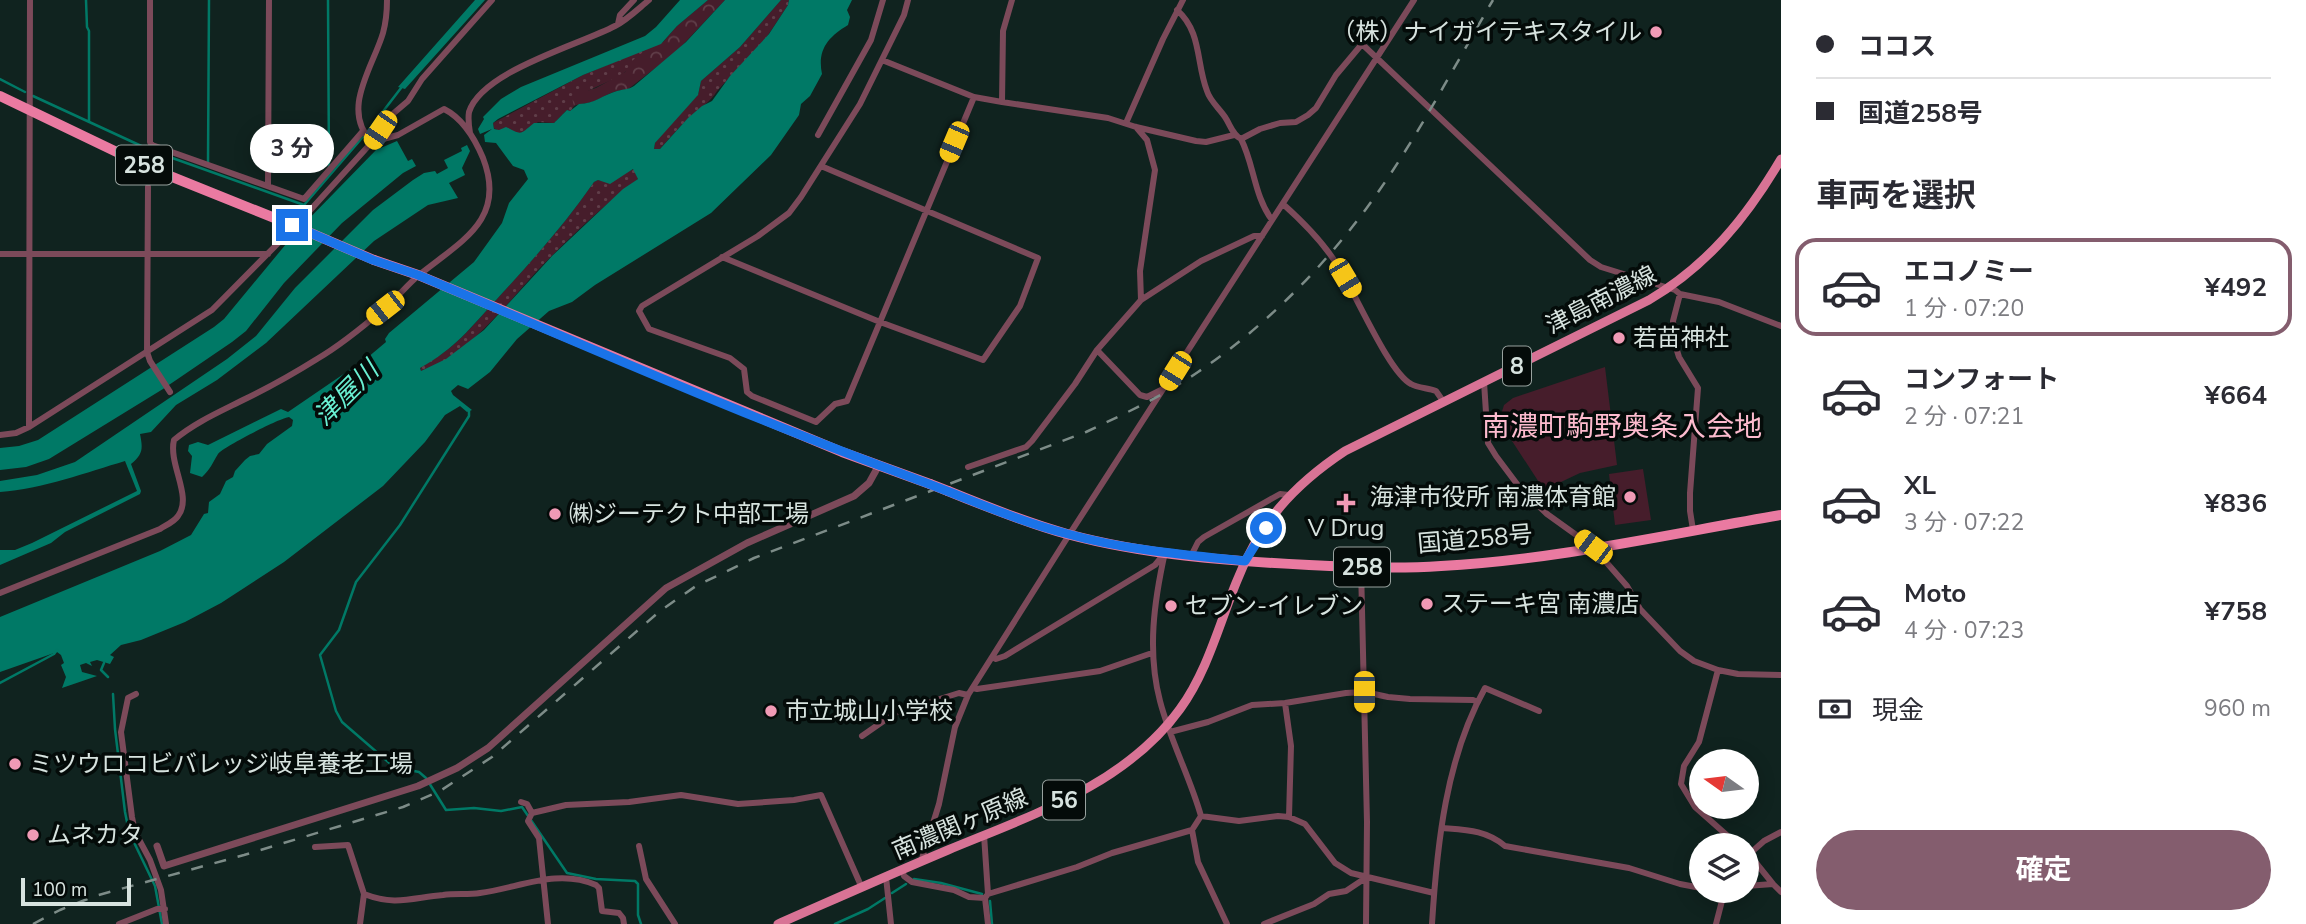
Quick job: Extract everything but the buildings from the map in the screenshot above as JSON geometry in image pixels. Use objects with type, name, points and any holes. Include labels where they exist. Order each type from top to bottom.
[{"type":"highway","name":"国道258号","points":[[0,96],[150,168],[373,260],[418,275],[842,452],[1004,514],[1069,535],[1191,556],[1245,561],[1361,567],[1441,566],[1593,547],[1781,515]]},
{"type":"main road","name":"津島南濃線","points":[[1245,561],[1274,513],[1289,495],[1314,471],[1345,451],[1669,288],[1715,250],[1736,227],[1781,159]]},
{"type":"main road","name":"南濃関ヶ原線","points":[[778,924],[1070,797],[1114,773],[1169,728],[1195,684],[1245,561]]},
{"type":"street","points":[[29,427],[30,0]]},
{"type":"street","points":[[150,0],[152,145],[307,198],[366,136],[408,101],[422,79],[492,0]]},
{"type":"street","points":[[268,186],[269,0]]},
{"type":"street","points":[[366,136],[357,112],[359,99],[384,32],[387,0]]},
{"type":"street","points":[[618,24],[620,15],[634,0]]},
{"type":"street","points":[[470,133],[468,114],[475,100],[486,90],[534,60],[618,24],[649,0]]},
{"type":"street","points":[[818,135],[871,40],[883,0]]},
{"type":"street","points":[[908,0],[904,15],[860,104],[789,213],[758,236],[642,306],[639,311],[649,329],[730,358],[744,369],[747,392],[752,396],[816,422],[835,404],[847,401],[974,97]]},
{"type":"street","points":[[1002,102],[1003,31],[1012,0]]},
{"type":"street","points":[[1126,124],[1183,0]]},
{"type":"street","points":[[921,862],[939,804],[955,727],[968,695],[1415,0]]},
{"type":"street","points":[[1177,10],[1191,26],[1205,87],[1238,137],[1267,214],[1272,220]]},
{"type":"street","points":[[882,60],[974,97],[1108,118],[1206,142],[1238,137],[1280,123],[1296,122],[1308,115],[1316,108],[1336,75],[1362,44],[1590,260],[1601,267],[1669,288],[1680,294],[1718,302],[1781,326]]},
{"type":"street","points":[[0,435],[16,433],[29,427],[212,310],[268,254],[366,136],[398,135],[443,109],[450,112],[470,133],[478,147],[491,189],[484,217],[460,245],[418,275],[385,308],[319,358],[268,388],[188,428],[174,440],[173,460],[184,499],[180,515],[174,520],[160,529],[0,593]]},
{"type":"street","points":[[1136,127],[1146,140],[1155,170],[1140,271],[1141,300]]},
{"type":"street","points":[[722,257],[880,322],[983,360],[1020,306],[1038,258],[821,166]]},
{"type":"street","points":[[148,187],[147,352],[170,392]]},
{"type":"street","points":[[1283,204],[1310,230],[1334,259],[1402,377],[1411,384],[1436,391],[1443,401]]},
{"type":"street","points":[[968,467],[1026,447],[1075,384],[1097,350],[1141,300],[1201,261],[1254,236],[1262,236]]},
{"type":"street","points":[[0,254],[268,254]]},
{"type":"street","points":[[1680,294],[1673,321],[1675,344],[1679,358],[1699,388],[1690,493],[1693,530]]},
{"type":"street","points":[[1097,350],[1140,395],[1147,397],[1163,389]]},
{"type":"street","points":[[1484,382],[1488,443],[1496,456],[1529,497],[1547,514],[1593,547],[1627,586],[1640,609],[1680,651],[1695,661],[1718,670],[1738,674],[1781,675]]},
{"type":"street","points":[[157,846],[164,866],[423,784],[457,768],[488,748],[666,588],[747,543],[854,496],[869,483],[879,465]]},
{"type":"street","points":[[1191,556],[1198,542],[1204,537],[1280,494],[1289,495]]},
{"type":"street","points":[[992,657],[996,659],[1005,656],[1115,590],[1154,565],[1166,552]]},
{"type":"street","points":[[1166,552],[1154,611],[1152,653],[1156,683],[1169,728],[1201,816],[1192,830],[1198,862],[1227,924]]},
{"type":"street","points":[[1361,567],[1366,924]]},
{"type":"street","points":[[973,688],[1100,671],[1152,653]]},
{"type":"street","points":[[1718,670],[1699,742],[1684,766],[1681,784],[1695,807],[1724,833]]},
{"type":"street","points":[[1432,924],[1442,828],[1458,748],[1467,731],[1470,717],[1486,688],[1539,710]]},
{"type":"street","points":[[1169,728],[1208,722],[1252,705],[1285,704],[1364,692],[1388,697],[1478,702]]},
{"type":"street","points":[[862,736],[895,713],[959,693],[968,695]]},
{"type":"street","points":[[136,694],[128,698],[121,732],[124,764],[135,832],[156,874],[166,924]]},
{"type":"street","points":[[1285,704],[1291,746],[1289,817]]},
{"type":"street","points":[[530,816],[566,805],[629,802],[681,795],[737,804],[821,795],[862,888]]},
{"type":"street","points":[[521,802],[527,804],[539,838],[548,924]]},
{"type":"street","points":[[1201,816],[1239,821],[1289,817],[1305,824],[1335,863],[1351,873],[1434,893]]},
{"type":"street","points":[[1442,828],[1482,832],[1496,838],[1505,846],[1629,868],[1689,886]]},
{"type":"street","points":[[902,870],[904,876],[912,882],[954,890],[969,897],[986,896],[1158,838],[1192,830]]},
{"type":"street","points":[[1759,847],[1781,832]]},
{"type":"street","points":[[984,835],[988,924]]},
{"type":"street","points":[[315,847],[348,845],[364,894],[360,924]]},
{"type":"street","points":[[639,846],[646,879],[675,924]]},
{"type":"street","points":[[1759,868],[1781,892]]},
{"type":"street","points":[[886,877],[891,924]]},
{"type":"street","points":[[1264,924],[1314,904],[1329,894],[1346,891],[1367,877]]},
{"type":"street","points":[[364,894],[383,902],[401,901],[445,894],[480,893],[545,879],[568,878],[596,885],[599,888],[602,911],[619,913],[624,924]]},
{"type":"street","points":[[1759,885],[1773,884]]},
{"type":"street","points":[[1716,924],[1723,903]]},
{"type":"street","points":[[119,924],[162,909]]},
{"type":"green space","points":[[708,0],[725,0],[676,52],[627,90],[613,92],[592,102],[574,106],[572,98],[577,94],[596,88],[625,72],[632,61],[648,48],[663,42],[677,26]]},
{"type":"green space","points":[[781,0],[789,0],[788,5],[766,38],[711,99],[684,122],[660,149],[654,149],[664,131],[698,95],[701,81],[740,47]]},
{"type":"green space","points":[[648,48],[629,69],[588,91],[574,102],[570,112],[567,110],[554,123],[538,122],[525,132],[516,134],[504,128],[499,131],[494,128],[493,123],[583,75]]},
{"type":"green space","points":[[634,169],[638,179],[562,246],[485,328],[453,355],[421,371],[420,367],[454,345],[471,328],[548,242],[594,182]]},
{"type":"green space","points":[[1605,367],[1617,465],[1580,473],[1544,490],[1499,421],[1504,405],[1513,398]]},
{"type":"green space","name":"海津市役所 南濃体育館","points":[[1643,469],[1651,520],[1615,525],[1609,474]]},
{"type":"water","points":[[475,0],[485,0],[405,89],[398,87]]},
{"type":"water","name":"津屋川","points":[[680,0],[708,0],[677,26],[661,44],[583,75],[498,119],[493,123],[494,129],[506,127],[521,132],[534,123],[554,123],[567,110],[570,111],[579,104],[589,103],[632,87],[686,42],[725,0],[781,0],[740,47],[701,81],[698,95],[655,143],[654,149],[660,149],[688,118],[712,101],[730,76],[769,34],[789,0],[852,0],[847,10],[850,17],[848,25],[826,45],[821,58],[822,74],[810,96],[801,104],[799,115],[771,155],[711,213],[572,302],[549,311],[517,339],[490,372],[468,389],[458,385],[451,391],[453,395],[472,410],[467,412],[460,406],[445,415],[425,442],[383,486],[284,562],[221,603],[185,622],[121,645],[110,655],[114,657],[110,664],[97,660],[90,662],[92,666],[86,663],[80,665],[82,672],[97,676],[62,688],[66,677],[61,665],[64,663],[57,652],[0,672],[0,617],[160,551],[191,535],[204,514],[208,513],[209,502],[220,494],[226,481],[233,477],[245,460],[259,454],[267,444],[292,426],[293,420],[289,417],[230,445],[218,454],[202,477],[190,473],[192,456],[188,451],[189,445],[198,442],[208,445],[281,409],[288,412],[367,358],[386,342],[389,333],[474,262],[502,223],[509,203],[528,179],[524,170],[513,166],[496,143],[485,142],[484,135],[492,129],[480,134],[478,129],[483,117],[501,99],[521,87],[645,36]],"holes":[[[633,169],[638,179],[623,189],[552,256],[484,330],[446,359],[421,371],[420,368],[453,345],[479,319],[548,242],[594,182],[598,180],[610,184]]]},
{"type":"water","points":[[397,141],[408,161],[412,159],[416,166],[403,173],[342,223],[284,283],[246,331],[163,389],[49,459],[26,467],[0,470],[0,448],[38,440],[224,319],[296,232],[376,150]]},
{"type":"water","points":[[467,145],[470,151],[462,168],[465,175],[449,183],[458,198],[428,205],[374,241],[266,343],[217,380],[176,405],[151,432],[140,434],[141,451],[131,464],[140,494],[65,532],[51,543],[0,565],[0,550],[15,550],[32,543],[137,491],[125,461],[64,480],[16,490],[0,492],[0,481],[37,475],[75,462],[227,359],[256,336],[295,288],[373,210],[424,173],[435,171],[437,174],[448,168],[444,160],[462,151],[461,148]]},
{"type":"waterway","points":[[86,0],[89,31],[89,122]]},
{"type":"waterway","points":[[208,163],[209,0]]},
{"type":"waterway","points":[[328,0],[329,168]]},
{"type":"waterway","points":[[0,79],[25,92]]},
{"type":"waterway","points":[[33,96],[150,150],[304,205],[401,88]]},
{"type":"waterway","points":[[469,410],[469,416],[400,525],[356,582],[339,630],[320,655],[336,711],[342,722],[394,767],[419,772],[426,778],[446,810],[474,808],[501,811],[522,807],[567,873],[596,879],[635,881],[638,884],[638,915],[641,924]]},
{"type":"waterway","points":[[0,683],[57,650]]},
{"type":"waterway","points":[[104,663],[101,670],[108,677]]},
{"type":"waterway","points":[[113,694],[129,832],[155,886],[162,924]]},
{"type":"waterway","points":[[914,879],[982,894]]},
{"type":"waterway","points":[[892,893],[906,884]]},
{"type":"waterway","points":[[835,924],[885,898]]},
{"type":"waterway","points":[[990,901],[992,924]]},
{"type":"railway","points":[[33,924],[95,896],[403,807],[440,791],[492,757],[660,611],[696,586],[754,558],[1086,432],[1185,381],[1245,337],[1289,298],[1348,232],[1400,159],[1493,0]]},
{"type":"place","name":"（株）ナイガイテキスタイル","points":[[1656,32]]},
{"type":"place","name":"若苗神社","points":[[1619,338]]},
{"type":"place","name":"海津市役所 南濃体育館","points":[[1630,497]]},
{"type":"place","name":"V Drug","points":[[1346,503]]},
{"type":"place","name":"㈱ジーテクト中部工場","points":[[555,514]]},
{"type":"place","name":"ステーキ宮 南濃店","points":[[1427,604]]},
{"type":"place","name":"セブン-イレブン","points":[[1171,606]]},
{"type":"place","name":"市立城山小学校","points":[[771,711]]},
{"type":"place","name":"ミツウロコビバレッジ岐阜養老工場","points":[[15,764]]},
{"type":"place","name":"ムネカタ","points":[[33,835]]},
{"type":"district","name":"南濃町駒野奥条入会地","points":[[1622,426]]},
{"type":"route","points":[[292,225],[842,452],[1004,514],[1069,535],[1166,552],[1245,561],[1266,528]]}]
